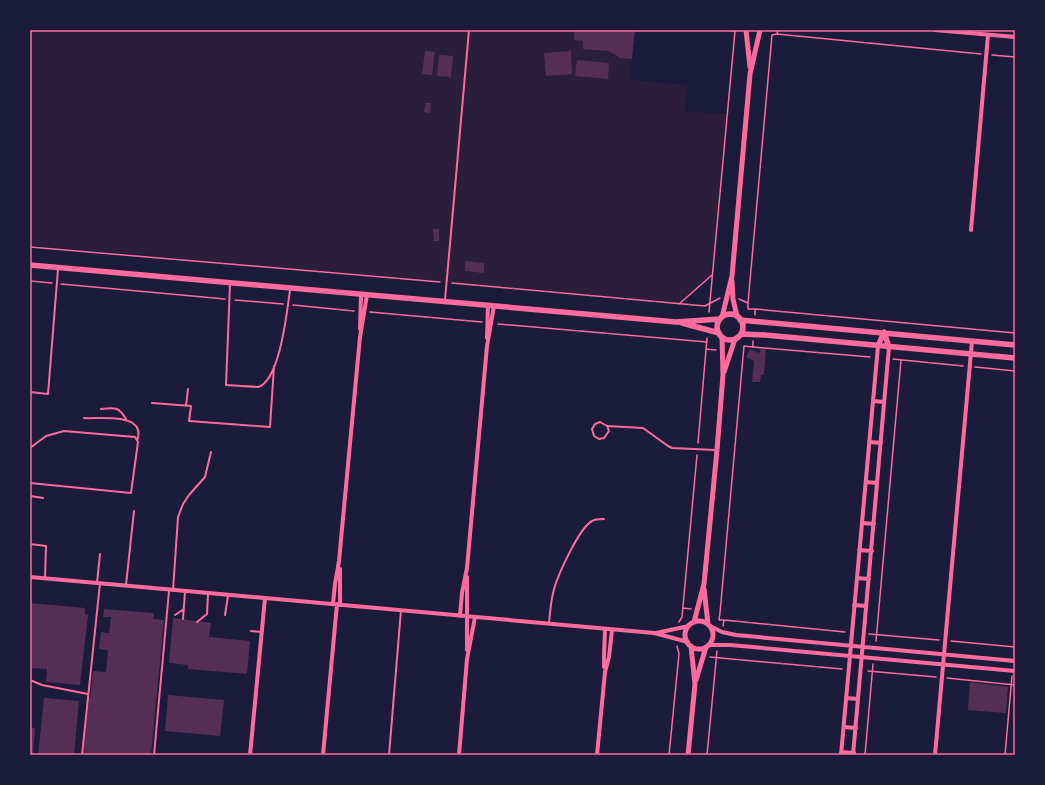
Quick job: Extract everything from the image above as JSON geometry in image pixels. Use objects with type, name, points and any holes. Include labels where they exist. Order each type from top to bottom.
[{"type":"main road","points":[[30,265],[676,322],[721,318],[729,314],[738,318],[754,321],[1015,345]]},
{"type":"main road","points":[[720,335],[717,326],[721,318]]},
{"type":"main road","points":[[676,322],[706,330],[720,335],[728,340],[735,339],[741,334],[743,327],[738,318]]},
{"type":"main road","points":[[878,346],[884,332]]},
{"type":"main road","points":[[884,332],[889,346]]},
{"type":"main road","points":[[741,334],[1015,358]]},
{"type":"street","points":[[746,30],[748,38],[750,74]]},
{"type":"street","points":[[738,318],[733,299],[732,276],[750,74],[760,30]]},
{"type":"street","points":[[935,30],[1015,37]]},
{"type":"street","points":[[971,230],[988,35]]},
{"type":"street","points":[[721,318],[732,276]]},
{"type":"street","points":[[323,755],[337,605],[335,584],[339,561],[364,294]]},
{"type":"street","points":[[459,755],[467,658],[467,568],[487,346],[492,323],[491,306]]},
{"type":"street","points":[[694,622],[704,584],[717,450],[722,375],[720,335]]},
{"type":"street","points":[[722,375],[735,339]]},
{"type":"street","points":[[935,755],[971,367],[972,341]]},
{"type":"street","points":[[878,346],[841,754],[854,754],[889,346]]},
{"type":"street","points":[[873,401],[884,402]]},
{"type":"street","points":[[870,442],[881,443]]},
{"type":"street","points":[[866,482],[877,483]]},
{"type":"street","points":[[862,523],[874,524]]},
{"type":"street","points":[[859,550],[872,551]]},
{"type":"street","points":[[460,616],[462,593],[467,568]]},
{"type":"street","points":[[30,576],[654,633],[677,639],[698,648],[718,645],[1015,671]]},
{"type":"street","points":[[857,578],[869,579]]},
{"type":"street","points":[[688,755],[695,684],[707,646],[711,642],[713,634],[709,625],[704,584]]},
{"type":"street","points":[[250,755],[265,598]]},
{"type":"street","points":[[854,605],[866,606]]},
{"type":"street","points":[[467,658],[475,617]]},
{"type":"street","points":[[654,633],[678,629],[699,621],[722,632],[736,636],[1015,660]]},
{"type":"street","points":[[689,626],[686,634],[690,644],[695,684]]},
{"type":"street","points":[[605,629],[605,672]]},
{"type":"street","points":[[597,755],[605,672],[612,630]]},
{"type":"street","points":[[846,698],[858,699]]},
{"type":"street","points":[[844,727],[856,728]]},
{"type":"lane","points":[[445,302],[469,30]]},
{"type":"lane","points":[[30,392],[48,394],[58,268]]},
{"type":"lane","points":[[230,283],[226,385],[258,387],[262,386],[266,381],[278,356],[290,288]]},
{"type":"lane","points":[[152,404],[191,406],[189,421],[270,427],[274,364]]},
{"type":"lane","points":[[186,406],[188,389]]},
{"type":"lane","points":[[102,409],[118,409],[122,412],[126,419]]},
{"type":"lane","points":[[30,483],[131,493],[139,433],[136,425],[126,419],[84,418]]},
{"type":"lane","points":[[607,426],[609,431],[604,438],[596,438],[593,434],[593,426],[597,423],[602,423],[607,426],[643,428],[672,448],[717,450]]},
{"type":"lane","points":[[30,448],[46,436],[64,431],[135,437],[137,440]]},
{"type":"lane","points":[[154,755],[178,516],[189,495],[205,477],[211,452]]},
{"type":"lane","points":[[30,498],[31,496],[43,498]]},
{"type":"lane","points":[[126,585],[134,511]]},
{"type":"lane","points":[[549,624],[554,587],[567,557],[588,524],[604,519]]},
{"type":"lane","points":[[30,544],[46,546],[44,578]]},
{"type":"lane","points":[[82,755],[99,583],[100,554]]},
{"type":"lane","points":[[183,619],[185,591]]},
{"type":"lane","points":[[197,622],[207,614],[208,593]]},
{"type":"lane","points":[[226,615],[228,595]]},
{"type":"lane","points":[[175,615],[184,608]]},
{"type":"lane","points":[[389,755],[401,610]]},
{"type":"lane","points":[[251,631],[262,632]]},
{"type":"lane","points":[[30,680],[42,686],[88,694]]},
{"type":"path","points":[[707,320],[713,275],[735,31],[726,30]]},
{"type":"path","points":[[777,34],[778,30]]},
{"type":"path","points":[[1015,57],[772,34],[748,309],[1015,333]]},
{"type":"path","points":[[30,247],[679,304],[705,306],[710,303]]},
{"type":"path","points":[[679,304],[713,275]]},
{"type":"path","points":[[754,321],[755,309]]},
{"type":"path","points":[[678,629],[682,612],[707,342],[706,330]]},
{"type":"path","points":[[753,347],[754,334]]},
{"type":"path","points":[[852,633],[720,620],[744,346],[878,358]]},
{"type":"path","points":[[888,359],[1015,371]]},
{"type":"path","points":[[875,648],[901,360]]},
{"type":"path","points":[[722,632],[724,620]]},
{"type":"path","points":[[864,634],[876,634]]},
{"type":"path","points":[[669,755],[679,654],[677,639]]},
{"type":"path","points":[[707,755],[718,645]]},
{"type":"path","points":[[716,658],[849,669]]},
{"type":"path","points":[[866,755],[874,658]]},
{"type":"path","points":[[861,670],[873,672]]},
{"type":"path","points":[[1005,755],[1012,684],[1015,684]]},
{"type":"shaded area","points":[[30,30],[574,30],[574,40],[583,41],[583,49],[609,51],[620,58],[632,59],[631,77],[634,80],[687,85],[685,111],[726,114],[711,274],[678,302],[30,245]]},
{"type":"building","points":[[574,30],[635,30],[632,59],[620,58],[609,51],[583,49],[583,41],[574,40]]},
{"type":"building","points":[[425,51],[435,52],[432,75],[422,74]]},
{"type":"building","points":[[571,51],[572,74],[546,76],[544,53]]},
{"type":"building","points":[[439,55],[453,56],[451,77],[437,76]]},
{"type":"building","points":[[577,60],[609,63],[608,79],[575,76]]},
{"type":"building","points":[[426,103],[431,103],[430,113],[424,112]]},
{"type":"building","points":[[433,229],[439,229],[439,241],[434,241]]},
{"type":"building","points":[[465,261],[484,263],[484,273],[465,271]]},
{"type":"building","points":[[750,349],[759,353],[761,349],[766,349],[764,375],[761,375],[760,382],[752,382],[754,361],[746,357]]},
{"type":"building","points":[[30,603],[85,608],[85,614],[88,615],[80,685],[46,682],[47,669],[30,668]]},
{"type":"building","points":[[104,609],[154,613],[153,619],[164,620],[151,755],[83,755],[93,671],[106,672],[108,650],[99,649],[101,632],[109,633],[111,617],[103,617]]},
{"type":"building","points":[[173,618],[211,623],[209,637],[250,641],[247,674],[188,669],[188,665],[169,663]]},
{"type":"building","points":[[970,682],[1008,687],[1006,713],[968,710]]},
{"type":"building","points":[[168,695],[224,700],[220,736],[165,731]]},
{"type":"building","points":[[44,698],[79,701],[74,755],[38,755]]},
{"type":"building","points":[[30,728],[35,728],[33,755],[30,755]]}]
